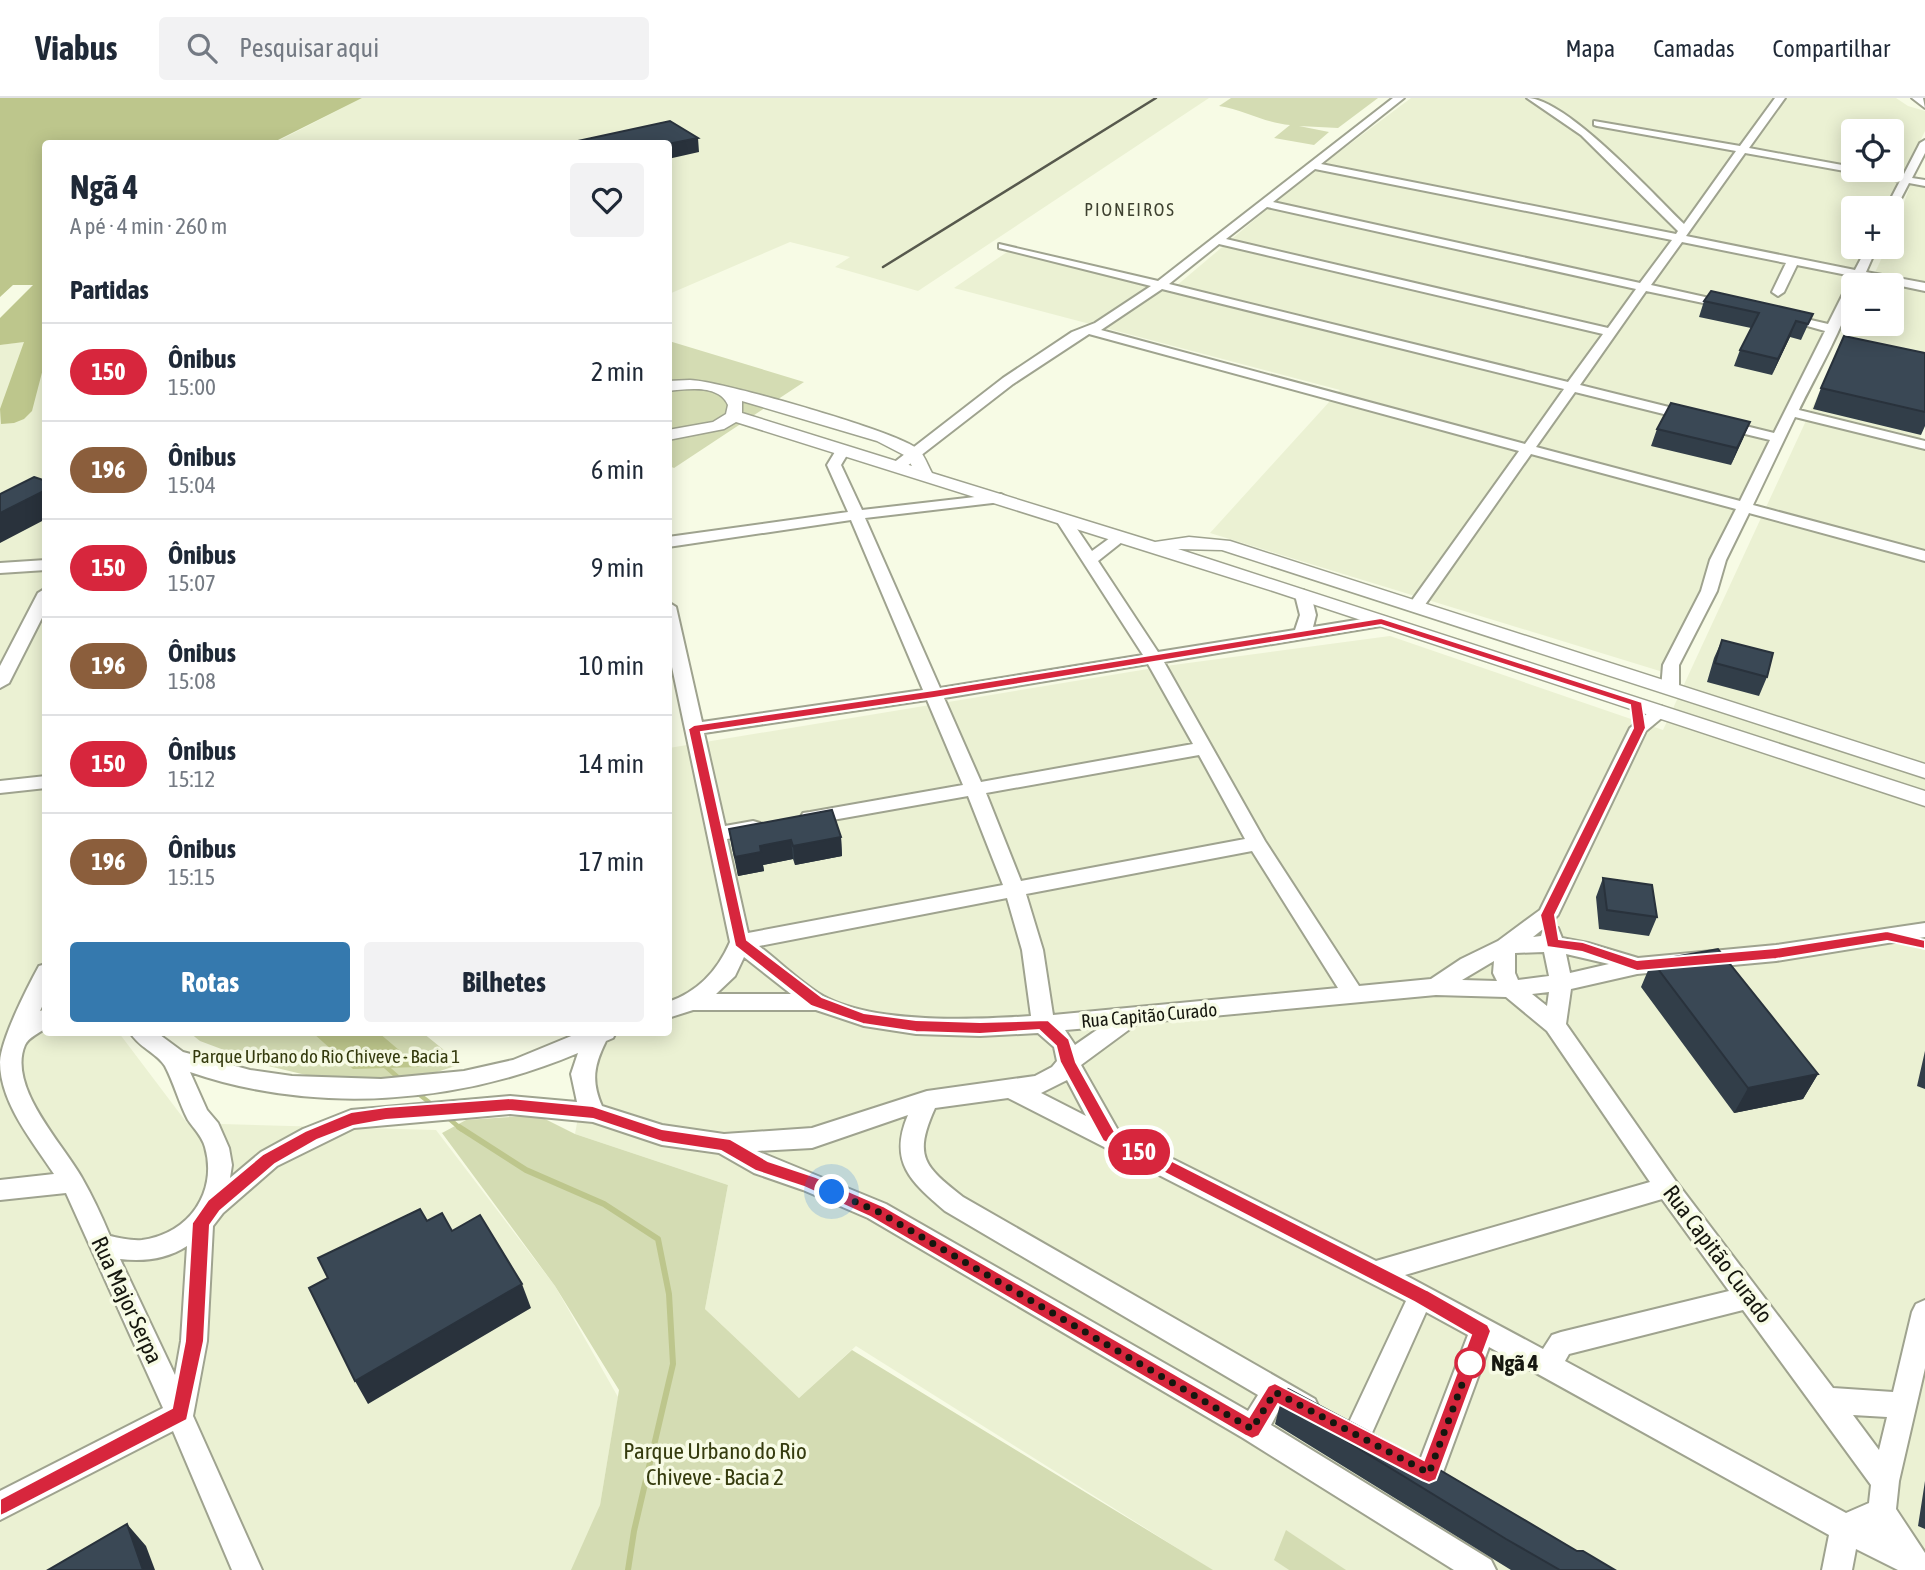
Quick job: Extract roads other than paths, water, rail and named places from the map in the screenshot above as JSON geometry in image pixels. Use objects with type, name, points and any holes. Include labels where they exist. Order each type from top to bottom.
[{"type":"street","points":[[897,467],[1076,335],[1159,286],[1399,98]]},
{"type":"street","points":[[1532,98],[1584,133],[1682,234]]},
{"type":"street","points":[[1416,606],[1571,386],[1780,98]]},
{"type":"street","points":[[1917,98],[1925,104]]},
{"type":"street","points":[[1597,123],[1925,183]]},
{"type":"street","points":[[1897,196],[1925,143]]},
{"type":"street","points":[[1312,165],[1682,234],[1793,261],[1841,277]]},
{"type":"street","points":[[1264,203],[1738,308]]},
{"type":"street","points":[[1215,240],[1611,332]]},
{"type":"street","points":[[1003,246],[1778,438]]},
{"type":"street","points":[[1778,292],[1793,261]]},
{"type":"street","points":[[1904,286],[1925,287]]},
{"type":"street","points":[[1436,987],[1468,965],[1505,946],[1548,915],[1639,728],[1661,710],[1676,706],[1676,695],[1670,689],[1671,665],[1709,592],[1718,560],[1841,313]]},
{"type":"street","points":[[1766,314],[1834,329]]},
{"type":"street","points":[[1088,330],[1925,556]]},
{"type":"street","points":[[672,386],[712,386],[883,438],[913,453],[925,475]]},
{"type":"street","points":[[672,434],[718,426],[734,416],[738,406],[736,399],[728,392]]},
{"type":"street","points":[[752,422],[775,405]]},
{"type":"street","points":[[1792,412],[1925,445]]},
{"type":"street","points":[[734,416],[1280,587],[1505,662],[1661,710],[1925,799]]},
{"type":"street","points":[[843,450],[834,465],[934,694],[1015,892],[1042,991],[1043,1024],[1063,1043],[1068,1062],[1109,1136]]},
{"type":"street","points":[[906,508],[932,498],[947,481]]},
{"type":"street","points":[[672,541],[906,508],[1001,498]]},
{"type":"street","points":[[1064,520],[1154,659],[1257,843],[1354,996]]},
{"type":"street","points":[[1090,560],[1119,538]]},
{"type":"street","points":[[1149,548],[1189,542],[1224,545],[1925,771]]},
{"type":"street","points":[[0,568],[42,565]]},
{"type":"street","points":[[1280,587],[1297,568]]},
{"type":"street","points":[[1302,635],[1308,615],[1303,595]]},
{"type":"street","points":[[0,683],[42,601]]},
{"type":"street","points":[[694,729],[934,694],[1381,621]]},
{"type":"street","points":[[672,626],[740,942],[728,971],[693,1002]]},
{"type":"street","points":[[1505,662],[1520,639]]},
{"type":"street","points":[[1639,728],[1636,702],[1630,695],[1630,688],[1637,683],[1648,682],[1671,665]]},
{"type":"street","points":[[717,834],[975,791],[1205,748]]},
{"type":"street","points":[[0,787],[42,782]]},
{"type":"street","points":[[740,942],[1015,892],[1257,843]]},
{"type":"street","points":[[1548,915],[1561,983],[1555,1024]]},
{"type":"street","points":[[1505,946],[1552,943],[1583,947],[1637,965],[1776,953],[1925,930]]},
{"type":"street","points":[[1887,936],[1925,944]]},
{"type":"street","points":[[740,942],[816,1002]]},
{"type":"street","points":[[1505,946],[1504,973],[1511,989]]},
{"type":"street","name":"Rua Capitão Curado","points":[[816,1002],[863,1018],[916,1026],[980,1028],[1132,1017],[1436,987],[1511,989],[1561,983],[1637,965]]},
{"type":"street","name":"Rua Major Serpa","points":[[42,981],[4,1064],[23,1105],[72,1182],[181,1413],[247,1570]]},
{"type":"street","name":"Rua Capitão Curado","points":[[1511,989],[1555,1024],[1667,1187],[1885,1481]]},
{"type":"street","points":[[672,1009],[693,1002],[816,1002]]},
{"type":"street","points":[[100,1246],[141,1251],[171,1243],[269,1159],[311,1136],[351,1119],[510,1105],[593,1113],[662,1135],[724,1144],[812,1138],[927,1100],[1039,1085],[1060,1073],[1068,1062],[1132,1017]]},
{"type":"street","points":[[18,1036],[42,1020]]},
{"type":"street","points":[[146,1036],[172,1057],[235,1077],[368,1090],[497,1073],[536,1062],[596,1036]]},
{"type":"street","points":[[593,1113],[580,1083],[583,1064],[600,1036]]},
{"type":"street","points":[[0,1506],[181,1413],[194,1341],[208,1214],[220,1165],[210,1130],[198,1115],[172,1057]]},
{"type":"street","points":[[1013,1090],[1109,1136],[1420,1296],[1916,1566]]},
{"type":"street","points":[[927,1100],[911,1138],[912,1160],[922,1178],[954,1204],[1275,1392],[1381,1448]]},
{"type":"street","points":[[724,1144],[762,1166],[810,1182],[877,1211],[1252,1429],[1481,1570]]},
{"type":"street","points":[[0,1190],[72,1182]]},
{"type":"street","points":[[1374,1273],[1667,1187]]},
{"type":"street","points":[[1357,1435],[1420,1296]]},
{"type":"street","points":[[1548,1365],[1561,1344],[1750,1297]]},
{"type":"street","points":[[1916,1566],[1882,1512],[1885,1481],[1925,1312]]},
{"type":"street","points":[[1429,1473],[1482,1331]]},
{"type":"street","points":[[1252,1429],[1275,1392]]},
{"type":"street","points":[[1827,1401],[1903,1405]]},
{"type":"street","points":[[1405,1460],[1452,1487]]},
{"type":"street","points":[[1845,1528],[1882,1512]]},
{"type":"street","points":[[1837,1570],[1845,1528]]},
{"type":"waterway","points":[[384,1065],[401,1080]]},
{"type":"waterway","points":[[416,1092],[434,1106]]},
{"type":"waterway","points":[[446,1116],[461,1129]]},
{"type":"waterway","points":[[459,1127],[526,1170],[604,1204],[658,1239],[669,1294],[673,1364],[634,1531],[628,1570]]},
{"type":"railway","points":[[883,267],[1156,98]]},
{"type":"place","name":"Ngã 4","points":[[1470,1363]]},
{"type":"district","name":"PIONEIROS","points":[[1130,210]]},
{"type":"park label","name":"Parque Urbano do Rio Chiveve - Bacia 1","points":[[326,1056]]},
{"type":"park label","name":"Parque Urbano do Rio Chiveve - Bacia 2","points":[[715,1464]]}]
